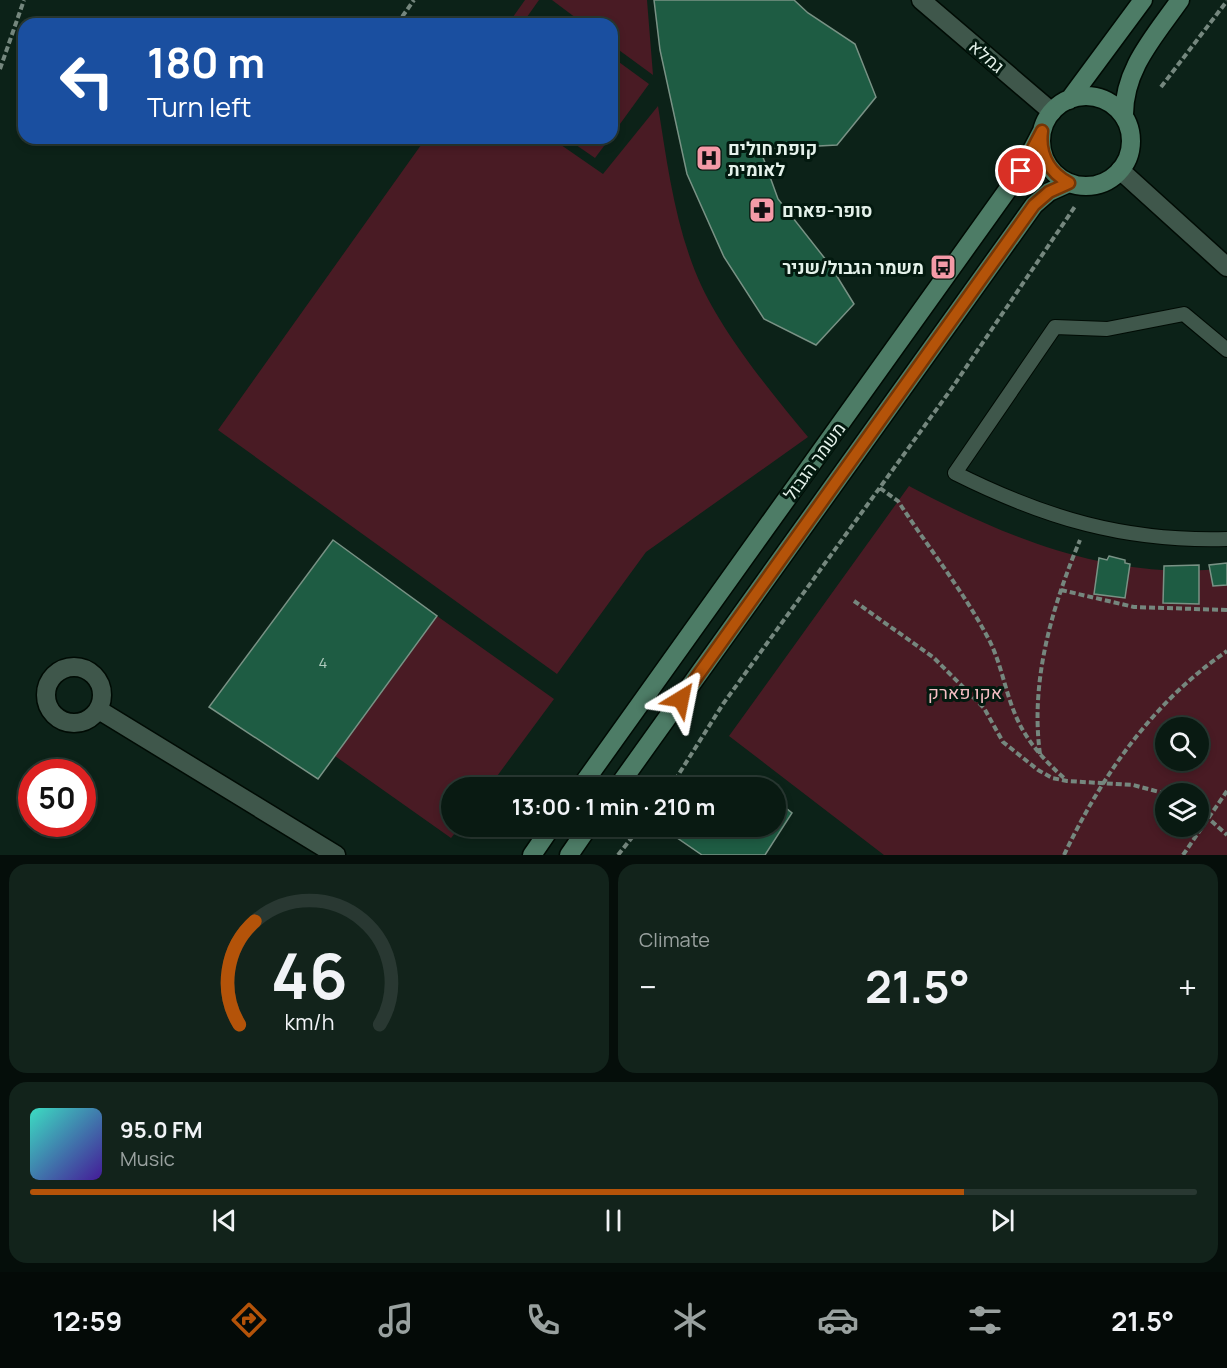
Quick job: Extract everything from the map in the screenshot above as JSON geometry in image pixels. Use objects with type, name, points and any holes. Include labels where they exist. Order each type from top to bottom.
[{"type":"main road","points":[[1069,100],[1143,0]]},
{"type":"main road","points":[[1124,117],[1103,99],[1082,96],[1069,100],[1052,112],[1042,131],[1041,145],[1045,159],[1052,170],[1069,183],[1083,186],[1097,185],[1120,170],[1128,158],[1131,144],[1124,117],[1124,100],[1133,70],[1180,0]]},
{"type":"main road","name":"משמר הגבול","points":[[588,777],[1021,171],[1042,131]]},
{"type":"main road","name":"משמר הגבול","points":[[625,777],[1034,205],[1049,192],[1069,183]]},
{"type":"main road","points":[[532,855],[544,837]]},
{"type":"main road","points":[[569,855],[581,837]]},
{"type":"street","name":"גמלא","points":[[921,0],[1052,112]]},
{"type":"street","points":[[1120,170],[1227,267]]},
{"type":"street","points":[[99,710],[336,855]]},
{"type":"lane","points":[[1227,350],[1184,314],[1107,329],[1055,327],[955,473],[1008,499],[1086,526],[1140,536],[1187,540],[1227,538]]},
{"type":"path","points":[[0,69],[24,0]]},
{"type":"path","points":[[401,18],[414,0]]},
{"type":"path","points":[[1161,87],[1227,2]]},
{"type":"path","points":[[677,777],[723,704],[952,388],[1076,205]]},
{"type":"path","points":[[880,488],[898,501],[981,626],[1001,668],[1014,713],[1028,740],[1066,781]]},
{"type":"path","points":[[1040,755],[1037,736],[1041,674],[1061,590],[1086,526]]},
{"type":"path","points":[[1061,590],[1134,607],[1227,610]]},
{"type":"path","points":[[854,601],[940,664],[984,708],[1003,742],[1022,759],[1052,778],[1133,785],[1155,791]]},
{"type":"path","points":[[1064,855],[1101,783],[1129,744],[1160,710],[1227,651]]},
{"type":"path","points":[[1227,791],[1209,817],[1227,835]]},
{"type":"path","points":[[618,855],[632,837]]},
{"type":"path","points":[[1183,855],[1195,837]]},
{"type":"green space","points":[[525,0],[539,0],[526,18],[512,18]]},
{"type":"green space","points":[[552,0],[647,0],[653,75],[618,49],[618,18],[576,18]]},
{"type":"green space","points":[[618,61],[649,84],[618,127]]},
{"type":"green space","points":[[658,106],[676,210],[695,271],[716,314],[730,336],[808,437],[646,552],[557,674],[218,430],[422,144],[560,144],[603,174]]},
{"type":"green space","points":[[575,144],[606,144],[595,158]]},
{"type":"green space","name":"אקו פארק","points":[[909,486],[984,523],[1062,552],[1102,562],[1143,568],[1185,571],[1227,568],[1227,855],[884,855],[786,780],[786,777],[782,777],[729,736]]},
{"type":"green space","points":[[437,616],[554,699],[496,777],[441,777],[441,831],[335,756]]},
{"type":"building","points":[[654,0],[794,0],[808,13],[855,44],[876,97],[837,145],[760,149],[778,199],[830,265],[854,304],[816,345],[764,319],[724,257],[687,174],[660,50]]},
{"type":"building","points":[[333,540],[437,616],[318,779],[209,707]]},
{"type":"building","points":[[1109,556],[1125,560],[1125,563],[1130,564],[1125,598],[1094,594],[1099,558],[1107,560]]},
{"type":"building","points":[[1227,563],[1227,585],[1213,586],[1209,565]]},
{"type":"building","points":[[1199,565],[1199,604],[1163,603],[1164,566]]},
{"type":"building","points":[[786,808],[792,813],[786,822]]},
{"type":"building","points":[[676,837],[777,837],[765,855],[702,855]]},
{"type":"place","name":"קופת חולים לאומית","points":[[709,158]]},
{"type":"place","name":"סופר-פארם","points":[[762,210]]},
{"type":"place","name":"משמר הגבול/שניר","points":[[943,267]]},
{"type":"route","points":[[681,699],[1034,205],[1049,192],[1069,183],[1057,175],[1045,159],[1041,145],[1042,131],[1021,171]]}]
